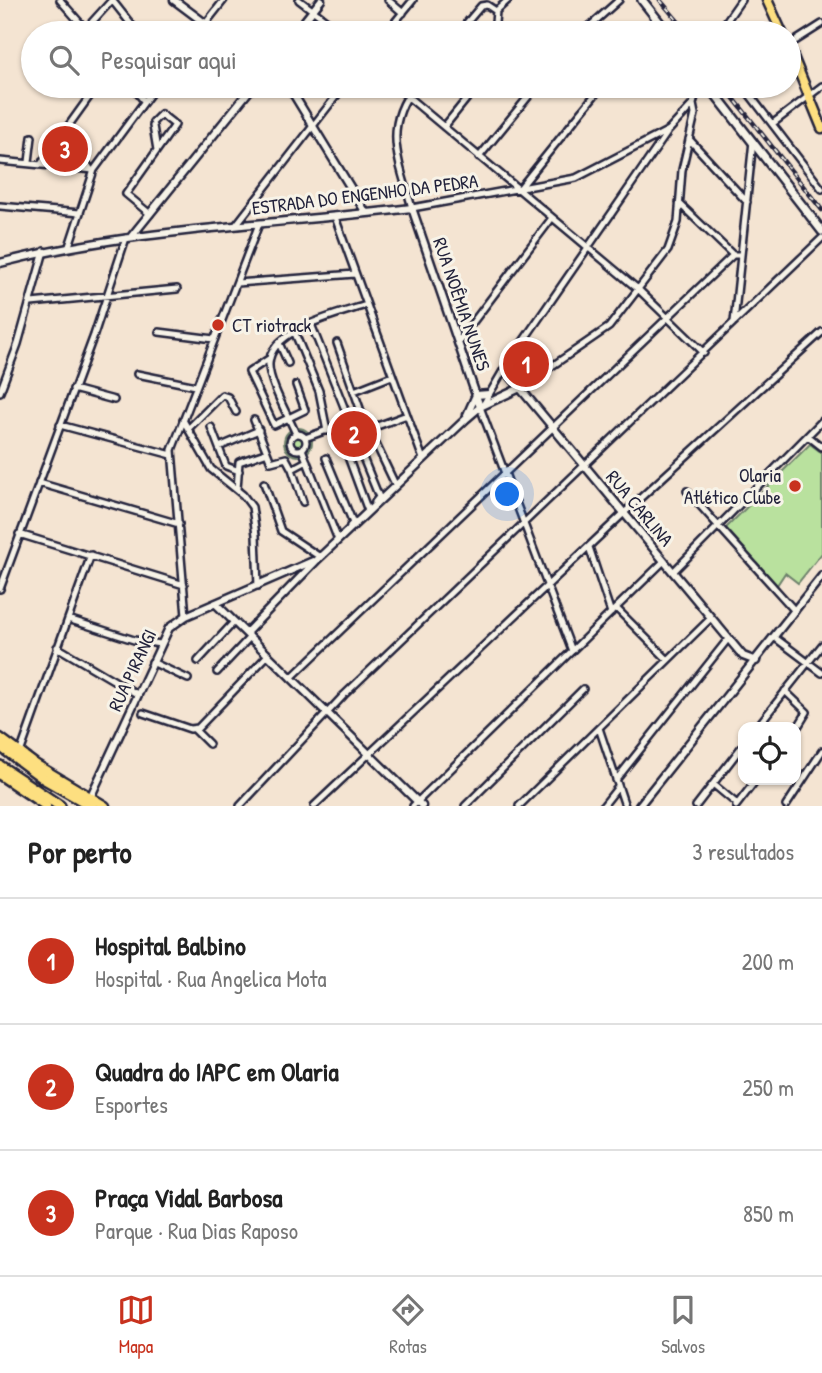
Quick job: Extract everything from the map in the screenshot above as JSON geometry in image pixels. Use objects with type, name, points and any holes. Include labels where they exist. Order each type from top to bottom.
[{"type":"highway","points":[[0,742],[20,754]]},
{"type":"highway","points":[[0,742],[43,778],[91,802]]},
{"type":"highway","points":[[0,766],[60,806]]},
{"type":"main road","points":[[642,0],[658,21]]},
{"type":"main road","points":[[767,0],[777,21]]},
{"type":"main road","points":[[801,73],[822,128]]},
{"type":"main road","points":[[719,98],[822,231]]},
{"type":"main road","points":[[20,754],[91,802],[105,806]]},
{"type":"main road","points":[[0,775],[46,806]]},
{"type":"street","points":[[60,0],[76,21]]},
{"type":"street","points":[[94,21],[112,0],[129,21]]},
{"type":"street","points":[[174,0],[202,21]]},
{"type":"street","points":[[208,21],[224,0]]},
{"type":"street","points":[[299,0],[327,21]]},
{"type":"street","points":[[304,21],[321,0]]},
{"type":"street","points":[[388,0],[403,13]]},
{"type":"street","points":[[396,21],[413,0]]},
{"type":"street","points":[[494,21],[496,11],[508,0]]},
{"type":"street","points":[[595,21],[619,0]]},
{"type":"street","points":[[726,21],[741,0]]},
{"type":"street","points":[[468,21],[481,6],[487,5],[496,11]]},
{"type":"street","points":[[801,38],[822,24]]},
{"type":"street","points":[[772,124],[822,86]]},
{"type":"street","points":[[41,164],[88,98]]},
{"type":"street","points":[[69,246],[93,170],[146,98]]},
{"type":"street","points":[[0,589],[129,237],[243,98]]},
{"type":"street","points":[[292,98],[366,213]]},
{"type":"street","points":[[236,225],[335,98]]},
{"type":"street","name":"RUA NOÊMIA NUNES","points":[[406,98],[398,112],[395,132],[412,208],[476,395],[572,650]]},
{"type":"street","points":[[409,98],[639,290],[704,353]]},
{"type":"street","points":[[444,127],[467,98]]},
{"type":"street","points":[[479,157],[527,98]]},
{"type":"street","points":[[519,188],[592,98]]},
{"type":"street","name":"ESTRADA DO ENGENHO DA PEDRA","points":[[0,263],[44,251],[129,237],[412,208],[576,178],[669,130],[693,104],[695,98]]},
{"type":"street","points":[[752,98],[822,189]]},
{"type":"street","points":[[217,672],[319,558],[466,419],[482,406],[520,388],[603,333],[639,290],[675,236],[682,170],[695,114],[693,104]]},
{"type":"street","points":[[150,214],[127,194],[157,150],[174,124],[161,114],[153,124],[157,150]]},
{"type":"street","points":[[65,130],[93,170]]},
{"type":"street","points":[[482,406],[504,369],[669,130]]},
{"type":"street","points":[[29,162],[32,137]]},
{"type":"street","points":[[689,139],[747,202]]},
{"type":"street","points":[[734,322],[753,141]]},
{"type":"street","points":[[0,161],[93,170]]},
{"type":"street","points":[[680,203],[733,255]]},
{"type":"street","points":[[0,206],[80,213]]},
{"type":"street","points":[[335,217],[423,458]]},
{"type":"street","points":[[458,342],[552,218]]},
{"type":"street","points":[[186,617],[172,455],[259,224]]},
{"type":"street","points":[[240,806],[326,713],[822,238]]},
{"type":"street","points":[[0,393],[31,303],[44,251]]},
{"type":"street","points":[[291,678],[733,255],[741,255]]},
{"type":"street","points":[[237,283],[355,274]]},
{"type":"street","points":[[31,303],[177,289]]},
{"type":"street","points":[[296,385],[305,410],[290,420],[274,425],[250,371],[270,358],[279,342],[294,331],[366,305]]},
{"type":"street","points":[[311,324],[350,422]]},
{"type":"street","points":[[294,331],[319,391],[327,431]]},
{"type":"street","points":[[159,332],[215,339]]},
{"type":"street","points":[[314,806],[624,513],[822,332]]},
{"type":"street","points":[[279,342],[288,363]]},
{"type":"street","points":[[337,344],[363,417],[394,482]]},
{"type":"street","points":[[270,358],[271,373],[296,434],[305,438],[363,417]]},
{"type":"street","name":"RUA CARLINA","points":[[504,369],[728,639],[743,656],[756,661]]},
{"type":"street","points":[[137,374],[196,387]]},
{"type":"street","points":[[354,391],[392,376]]},
{"type":"street","points":[[74,389],[114,400]]},
{"type":"street","points":[[188,429],[222,394],[227,395],[236,412]]},
{"type":"street","points":[[466,419],[476,395],[489,394]]},
{"type":"street","points":[[369,429],[407,415]]},
{"type":"street","points":[[183,420],[211,469],[249,501],[254,515],[258,586]]},
{"type":"street","points":[[254,420],[271,462],[286,458],[292,468],[303,502]]},
{"type":"street","points":[[673,572],[822,421]]},
{"type":"street","points":[[60,425],[172,455]]},
{"type":"street","points":[[211,427],[228,468],[239,471]]},
{"type":"street","points":[[337,427],[368,509]]},
{"type":"street","points":[[219,447],[259,430]]},
{"type":"street","points":[[296,434],[290,439],[290,445],[294,449],[302,449]]},
{"type":"street","points":[[808,436],[822,447]]},
{"type":"street","points":[[305,438],[302,449],[338,539]]},
{"type":"street","points":[[347,453],[375,441]]},
{"type":"street","points":[[359,448],[379,497],[368,509]]},
{"type":"street","points":[[237,489],[239,462],[265,453]]},
{"type":"street","points":[[326,458],[353,523],[338,539]]},
{"type":"street","points":[[292,468],[307,461]]},
{"type":"street","points":[[39,483],[179,524]]},
{"type":"street","points":[[264,483],[281,531],[319,558]]},
{"type":"street","points":[[687,491],[794,611]]},
{"type":"street","points":[[19,534],[184,585]]},
{"type":"street","points":[[589,547],[611,613]]},
{"type":"street","points":[[20,754],[91,555]]},
{"type":"street","name":"RUA PIRANGI","points":[[91,802],[137,694],[169,628],[186,617],[319,558]]},
{"type":"street","points":[[216,604],[418,805],[664,561]]},
{"type":"street","points":[[639,806],[822,576]]},
{"type":"street","points":[[616,608],[668,660]]},
{"type":"street","points":[[519,806],[711,618]]},
{"type":"street","points":[[68,619],[134,640],[160,644]]},
{"type":"street","points":[[198,661],[234,622]]},
{"type":"street","points":[[774,637],[822,673]]},
{"type":"street","points":[[603,806],[617,783],[728,639]]},
{"type":"street","points":[[761,722],[822,645]]},
{"type":"street","points":[[57,647],[137,694]]},
{"type":"street","points":[[194,729],[268,655]]},
{"type":"street","points":[[152,662],[188,679]]},
{"type":"street","points":[[465,806],[583,689]]},
{"type":"street","points":[[785,691],[807,712],[801,722]]},
{"type":"street","points":[[143,713],[194,729],[209,744]]},
{"type":"street","points":[[599,728],[625,806]]},
{"type":"street","points":[[786,806],[822,751]]},
{"type":"street","points":[[696,806],[738,752]]},
{"type":"street","points":[[713,784],[736,805],[752,785]]},
{"type":"green space","points":[[298,428],[308,432],[312,442],[308,452],[298,456],[288,452],[284,442],[288,432]]},
{"type":"green space","points":[[810,444],[822,453],[822,553],[798,583],[785,573],[777,585],[726,528]]},
{"type":"railway","points":[[660,0],[678,21]]},
{"type":"railway","points":[[733,98],[822,210]]},
{"type":"place","name":"Praça Vidal Barbosa","points":[[65,149]]},
{"type":"place","name":"CT riotrack","points":[[218,325]]},
{"type":"place","name":"Hospital Balbino","points":[[526,364]]},
{"type":"place","name":"Quadra do IAPC em Olaria","points":[[354,434]]},
{"type":"place","name":"Olaria Atlético Clube","points":[[795,486]]}]
